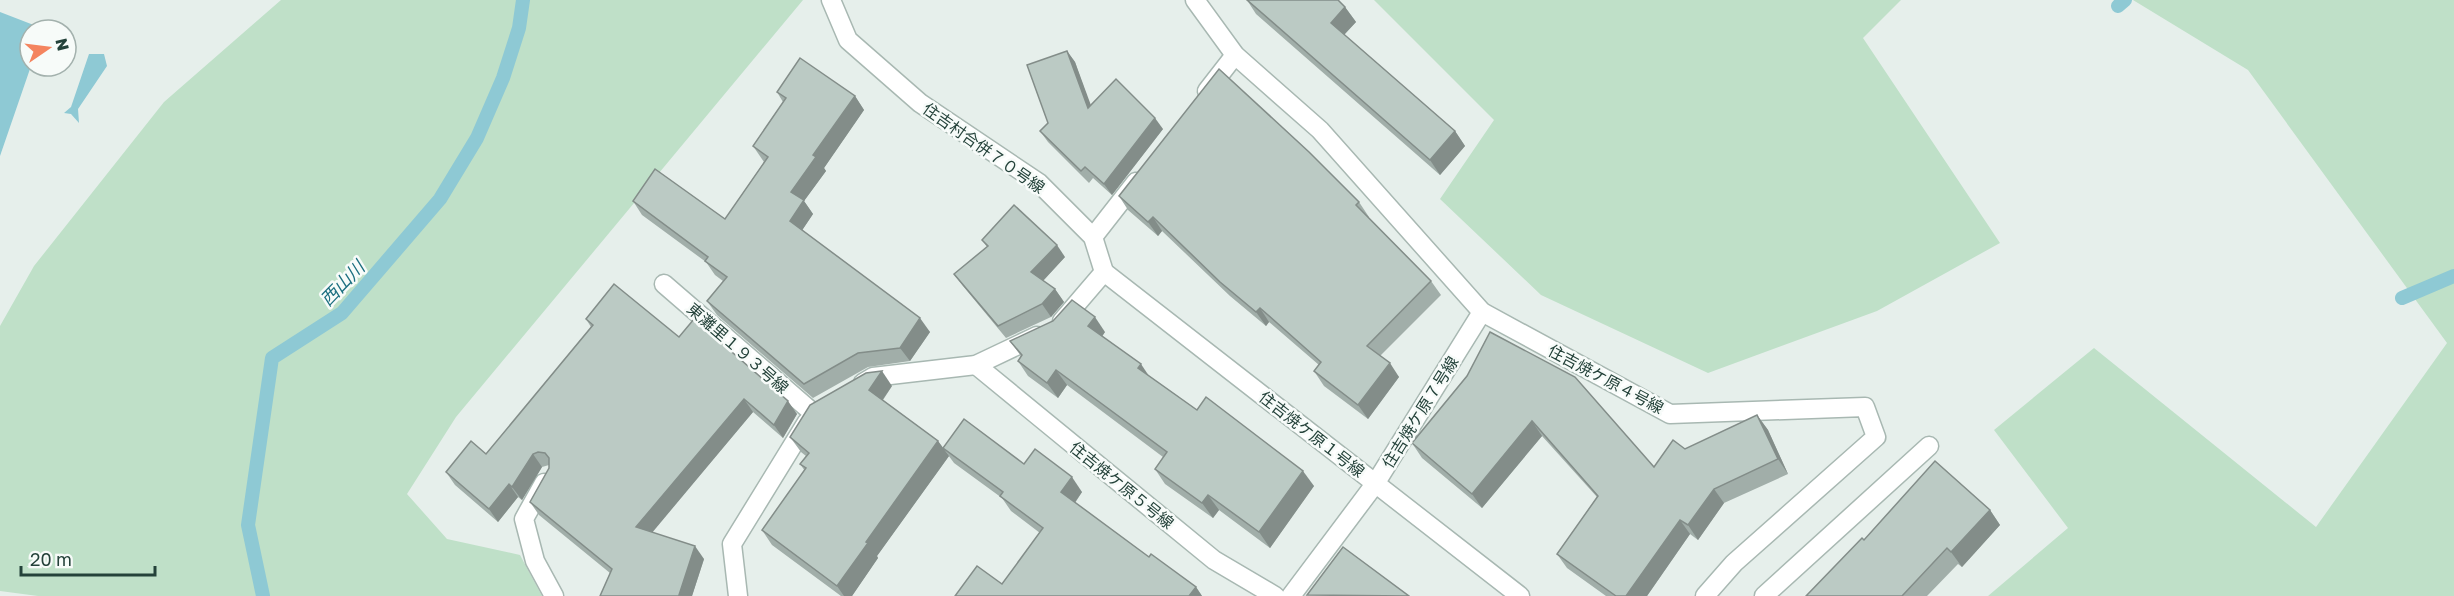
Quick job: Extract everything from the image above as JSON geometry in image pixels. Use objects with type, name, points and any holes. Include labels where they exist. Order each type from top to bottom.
[{"type":"street","name":"住吉村合併７０号線","points":[[831,0],[848,40],[920,103],[1038,183],[1093,237],[1104,272]]},
{"type":"street","name":"住吉焼ケ原４号線","points":[[1195,0],[1235,55],[1320,130],[1482,312],[1670,414],[1865,406],[1876,437],[1734,563],[1705,596]]},
{"type":"street","points":[[1200,100],[1235,55]]},
{"type":"street","points":[[1093,237],[1150,164]]},
{"type":"street","points":[[843,394],[873,377],[976,365],[1058,326],[1104,272]]},
{"type":"street","name":"住吉焼ケ原１号線","points":[[1104,272],[1520,596]]},
{"type":"street","name":"東灘里１９３号線","points":[[664,284],[817,410],[732,544],[743,595]]},
{"type":"street","name":"住吉焼ケ原７号線","points":[[1291,596],[1375,484],[1482,312]]},
{"type":"street","name":"住吉焼ケ原５号線","points":[[976,365],[1214,560],[1275,596]]},
{"type":"street","points":[[1764,596],[1929,446]]},
{"type":"street","points":[[548,476],[524,519],[536,561],[554,596]]},
{"type":"green space","points":[[281,0],[803,0],[456,417],[407,494],[447,539],[520,555],[542,596],[38,596],[0,591],[0,326],[34,266],[164,102]]},
{"type":"green space","points":[[1374,0],[1901,0],[1863,38],[2000,243],[1877,311],[1708,373],[1541,295],[1440,199],[1494,120]]},
{"type":"green space","points":[[2133,0],[2454,0],[2454,596],[1988,596],[2068,528],[1994,430],[2094,348],[2316,527],[2447,343],[2248,70]]},
{"type":"water","points":[[0,12],[18,19],[18,78],[27,78],[0,156]]},
{"type":"water","points":[[89,54],[104,54],[107,66],[78,109],[79,123],[71,114],[64,113],[71,107]]},
{"type":"building","points":[[1247,0],[1338,0],[1345,7],[1331,23],[1455,131],[1430,160]]},
{"type":"building","points":[[1067,51],[1088,108],[1116,79],[1155,118],[1104,184],[1085,167],[1081,171],[1040,131],[1048,123],[1027,65]]},
{"type":"building","points":[[800,58],[855,96],[813,155],[816,157],[791,192],[804,200],[790,221],[920,318],[900,348],[858,353],[804,384],[707,301],[727,277],[705,261],[708,257],[633,201],[655,169],[725,219],[768,157],[753,146],[786,98],[777,92]]},
{"type":"building","points":[[1219,69],[1309,152],[1359,202],[1356,205],[1431,281],[1367,346],[1390,363],[1358,405],[1314,371],[1321,362],[1260,308],[1256,312],[1220,282],[1153,217],[1148,222],[1119,196]]},
{"type":"building","points":[[1014,205],[1057,245],[1031,272],[1055,289],[1042,304],[998,326],[954,274],[988,246],[982,240]]},
{"type":"building","points":[[614,284],[679,337],[694,319],[788,401],[774,425],[744,399],[636,527],[695,546],[679,595],[682,596],[600,596],[612,569],[530,502],[549,468],[549,458],[545,453],[533,454],[512,487],[509,484],[489,509],[446,472],[471,441],[486,454],[593,325],[586,319]]},
{"type":"building","points":[[1072,300],[1095,317],[1088,326],[1141,364],[1138,368],[1197,410],[1206,397],[1303,471],[1259,532],[1208,495],[1202,503],[1155,469],[1167,452],[1056,370],[1047,383],[1018,361],[1022,355],[1010,341],[1053,321]]},
{"type":"building","points":[[1490,332],[1575,377],[1654,467],[1673,440],[1685,449],[1757,415],[1778,459],[1714,489],[1688,525],[1680,520],[1626,596],[1616,596],[1557,554],[1598,496],[1532,421],[1472,494],[1412,443],[1467,376]]},
{"type":"building","points":[[882,371],[869,390],[938,441],[837,586],[762,530],[806,468],[800,464],[809,453],[790,437],[810,405],[866,373]]},
{"type":"building","points":[[964,419],[1024,464],[1035,449],[1072,477],[1061,492],[1149,557],[1151,554],[1196,587],[1189,596],[955,596],[977,566],[1002,584],[1043,528],[1000,496],[1003,492],[943,448]]},
{"type":"building","points":[[1935,461],[1990,510],[1951,552],[1947,548],[1902,596],[1806,596],[1862,538],[1864,540]]},
{"type":"building","points":[[1343,547],[1409,596],[1307,595]]},
{"type":"waterway","name":"西山川","points":[[263,596],[248,525],[272,358],[342,313],[440,199],[477,138],[503,78],[519,28],[523,0]]},
{"type":"waterway","points":[[2118,6],[2125,0]]},
{"type":"waterway","points":[[2402,298],[2454,276]]}]
